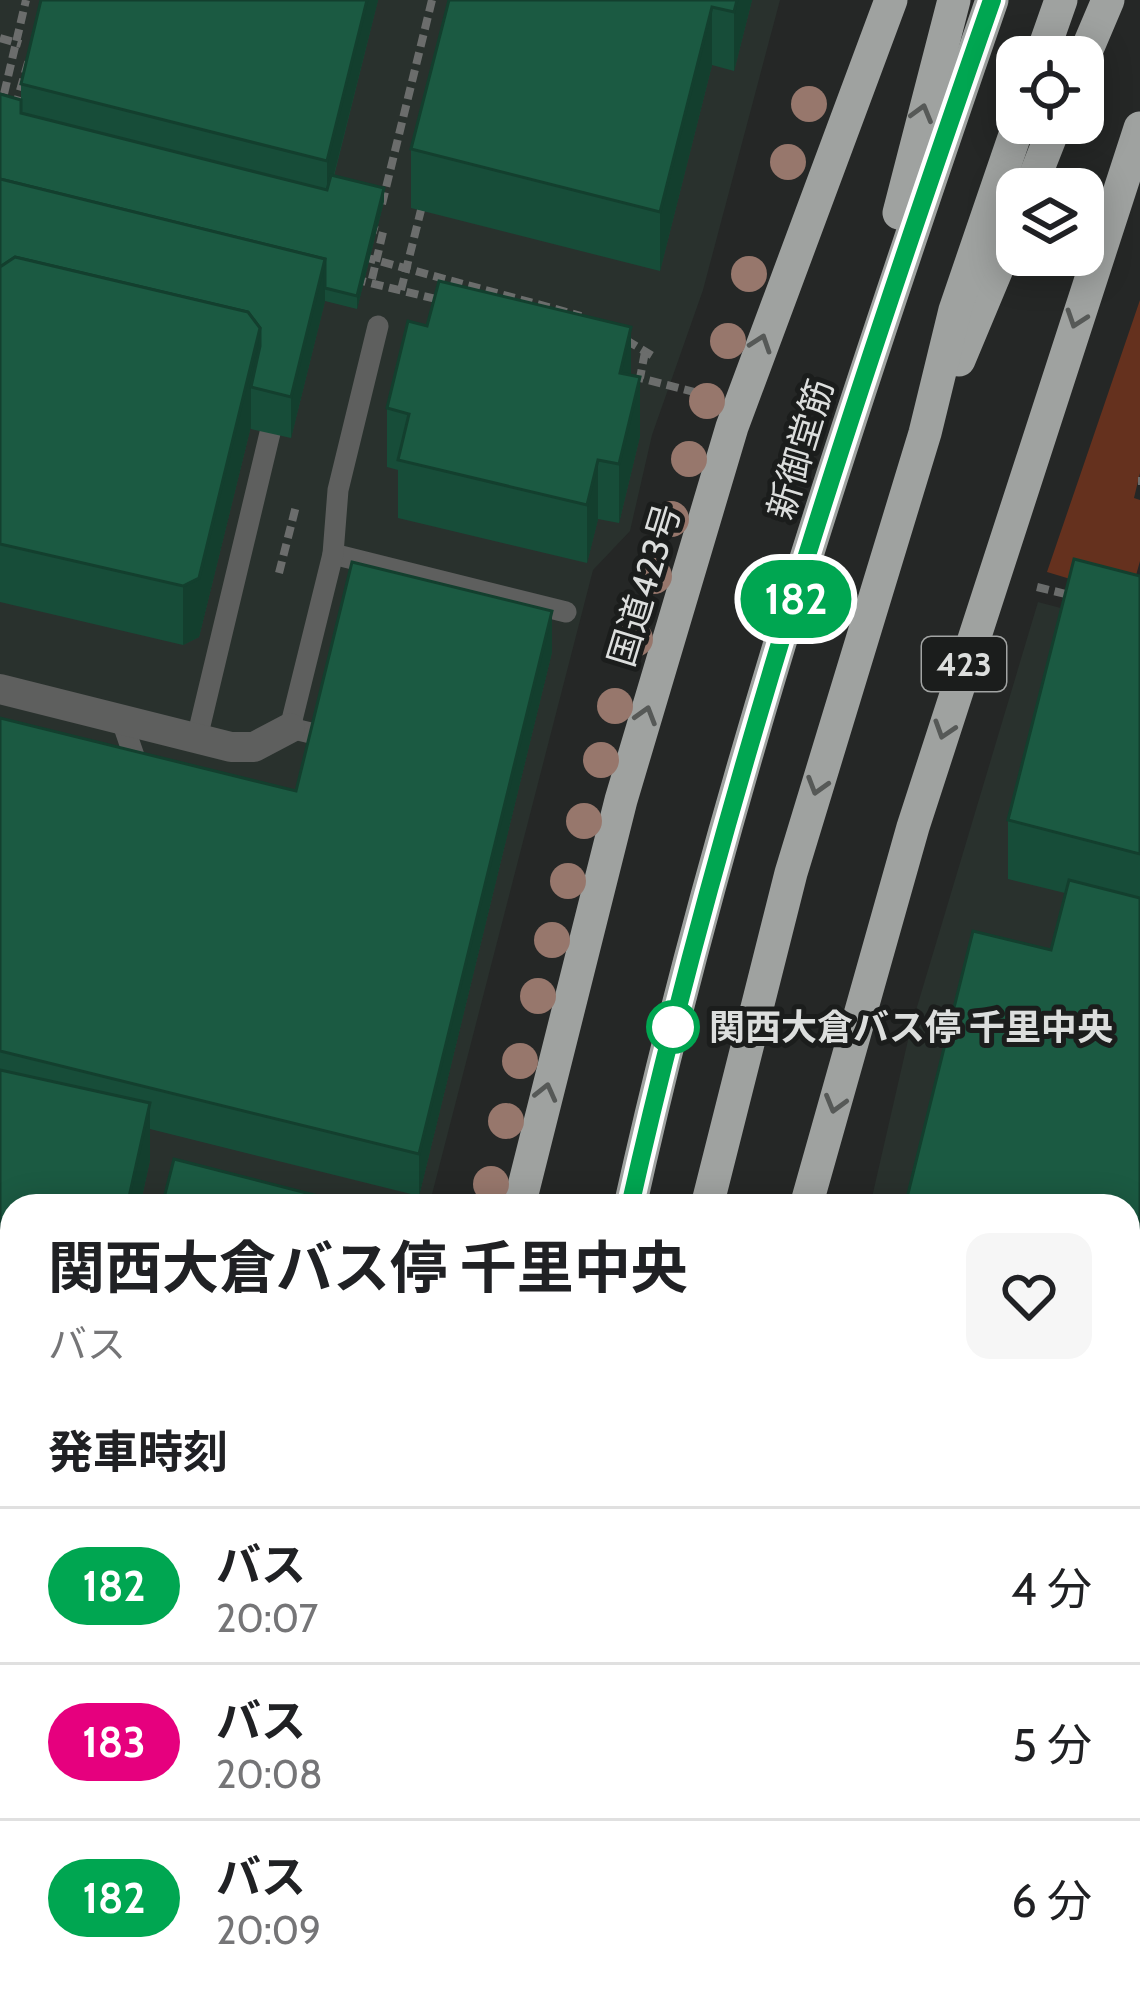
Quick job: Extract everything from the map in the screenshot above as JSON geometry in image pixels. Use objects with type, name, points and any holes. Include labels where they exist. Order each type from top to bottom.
[{"type":"highway","name":"国道423号","points":[[522,1194],[621,800],[732,427],[891,0]]},
{"type":"highway","points":[[871,350],[917,130],[954,0]]},
{"type":"highway","name":"新御堂筋","points":[[633,1194],[716,867],[871,350],[992,0]]},
{"type":"highway","points":[[1048,36],[1060,0]]},
{"type":"highway","points":[[1093,36],[1108,0]]},
{"type":"highway","name":"423","points":[[809,1194],[913,827],[1140,128]]},
{"type":"highway","points":[[710,1194],[790,873],[926,433],[956,310],[1012,144]]},
{"type":"highway","points":[[926,433],[996,270]]},
{"type":"street","points":[[0,689],[196,738],[254,747],[304,732]]},
{"type":"lane","points":[[304,732],[333,554],[338,490],[378,326]]},
{"type":"lane","points":[[196,738],[270,434]]},
{"type":"lane","points":[[333,554],[566,612]]},
{"type":"lane","points":[[122,721],[135,759],[129,791]]},
{"type":"path","points":[[0,111],[26,0]]},
{"type":"path","points":[[369,258],[432,0]]},
{"type":"path","points":[[0,38],[35,47],[13,115]]},
{"type":"path","points":[[400,290],[427,189]]},
{"type":"path","points":[[345,222],[383,232],[370,283]]},
{"type":"path","points":[[358,256],[557,306],[595,323]]},
{"type":"path","points":[[347,277],[464,306]]},
{"type":"path","points":[[656,358],[612,339],[646,352],[640,378],[703,394]]},
{"type":"path","points":[[1029,585],[1087,599]]},
{"type":"shaded area","points":[[0,0],[780,0],[703,290],[652,435],[630,531],[593,570],[432,1194],[0,1194]]},
{"type":"shaded area","points":[[1140,300],[1140,473],[1134,498],[1140,500],[1140,561],[1130,597],[1047,572]]},
{"type":"shaded area","points":[[1038,602],[1140,629],[1140,1194],[873,1194],[911,1027]]},
{"type":"building","points":[[41,0],[367,0],[327,161],[21,84]]},
{"type":"building","points":[[449,0],[737,0],[734,12],[712,7],[660,212],[411,149]]},
{"type":"building","points":[[0,94],[21,100],[21,113],[327,190],[331,175],[384,188],[357,296],[325,288],[325,259],[0,179]]},
{"type":"building","points":[[0,179],[325,259],[291,397],[251,387],[260,328],[248,312],[15,257],[0,267]]},
{"type":"building","points":[[15,257],[248,312],[260,328],[199,578],[183,586],[0,544],[0,267]]},
{"type":"building","points":[[439,281],[631,327],[620,373],[640,377],[619,464],[598,460],[587,505],[398,460],[409,414],[387,408],[408,321],[427,326]]},
{"type":"building","points":[[1074,559],[1140,576],[1140,854],[1008,820]]},
{"type":"building","points":[[352,562],[552,611],[419,1154],[0,1051],[0,718],[296,791]]},
{"type":"building","points":[[1069,880],[1140,898],[1140,1194],[908,1194],[973,931],[1051,950]]},
{"type":"building","points":[[0,1070],[150,1103],[130,1194],[0,1194]]},
{"type":"building","points":[[174,1159],[310,1194],[165,1194]]},
{"type":"bus line","name":"182","points":[[633,1194],[704,907],[793,608],[871,350],[992,0]]},
{"type":"place","name":"関西大倉バス停 千里中央","points":[[673,1027]]}]
